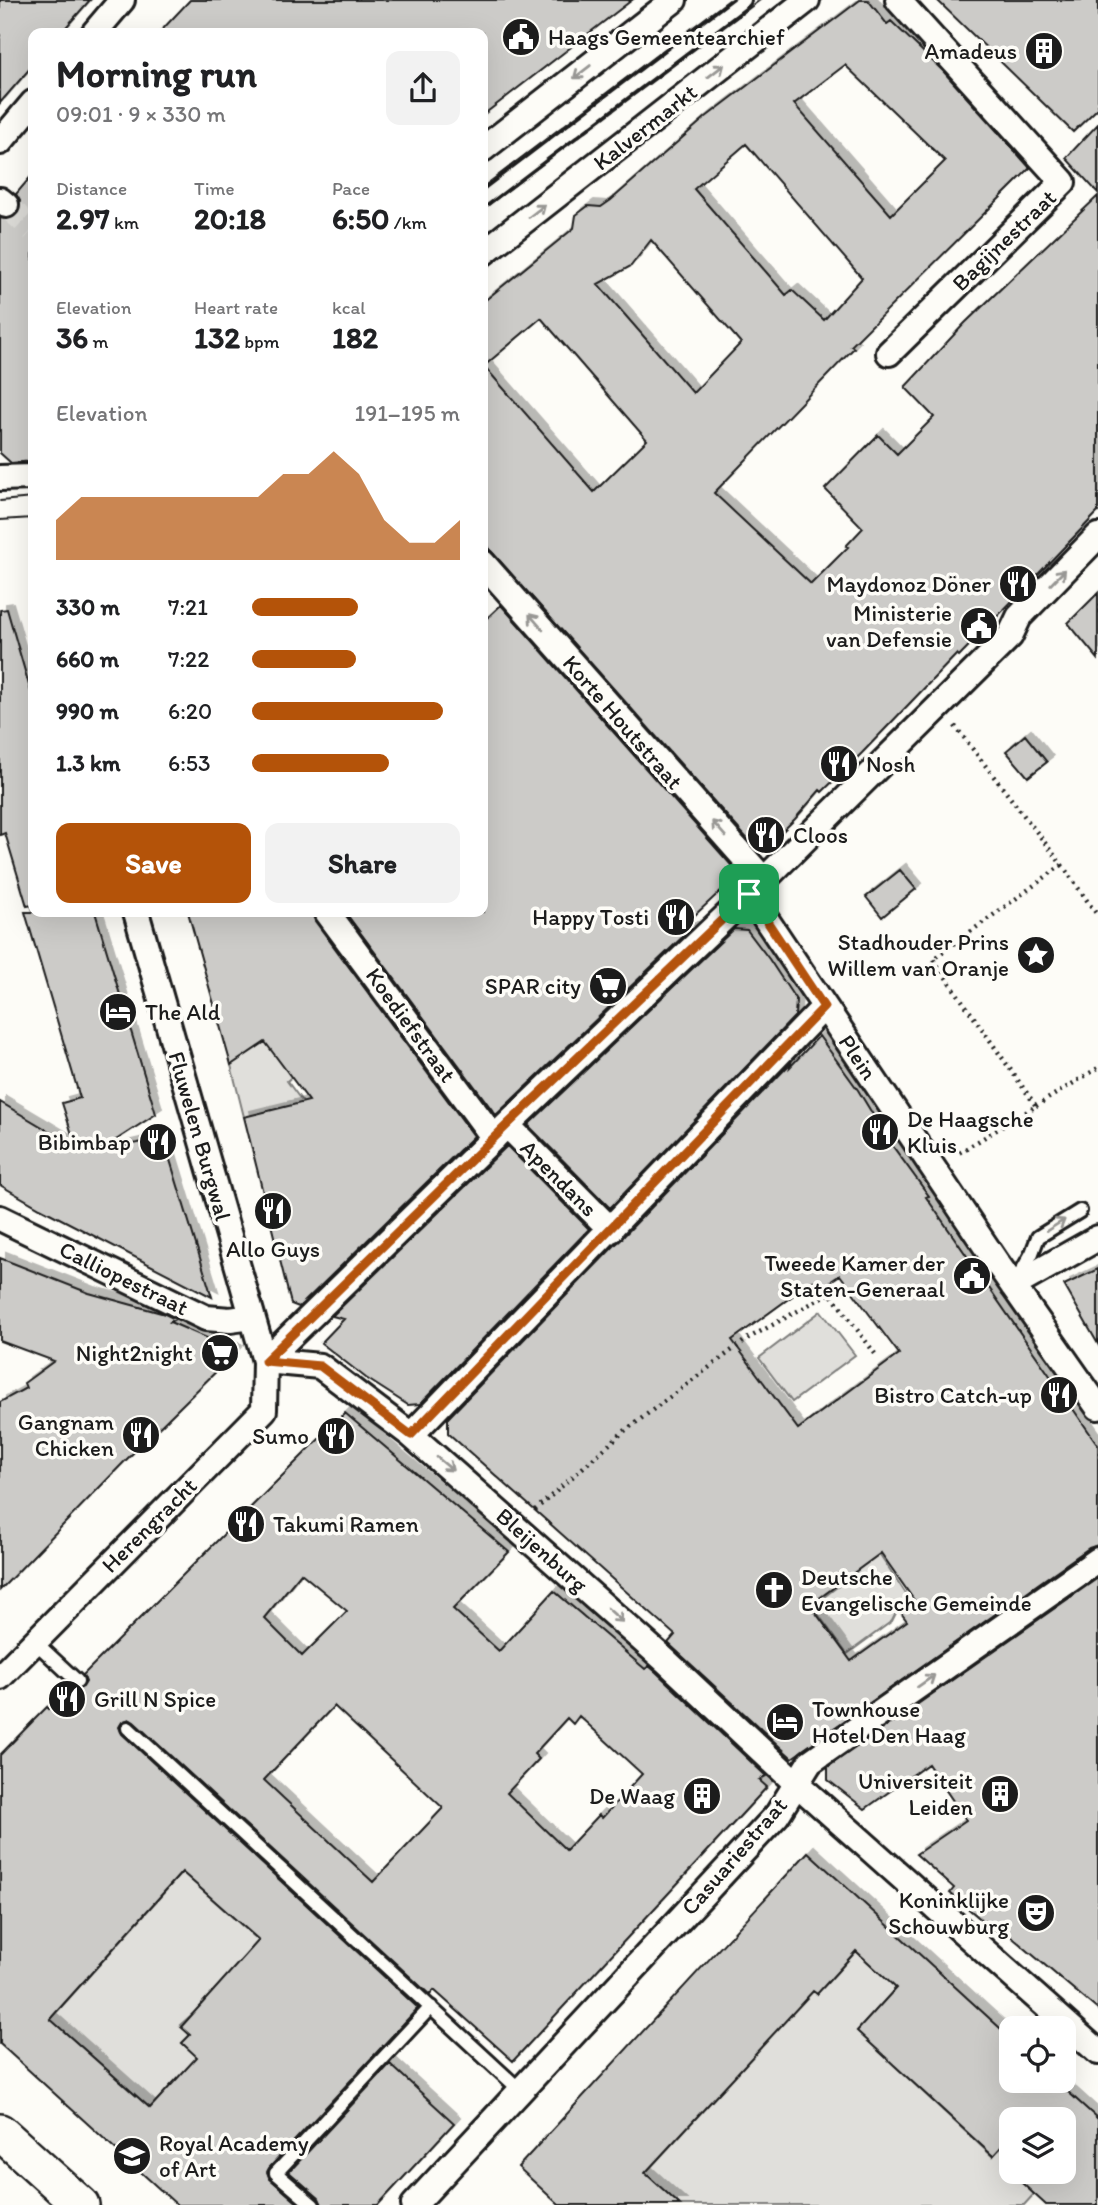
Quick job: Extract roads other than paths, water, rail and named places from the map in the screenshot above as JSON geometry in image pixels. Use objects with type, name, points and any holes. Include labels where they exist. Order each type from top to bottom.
[{"type":"street","points":[[98,28],[122,0]]},
{"type":"street","points":[[488,145],[674,0]]},
{"type":"street","name":"Kalvermarkt","points":[[488,249],[807,0]]},
{"type":"street","name":"Bagijnestraat","points":[[889,353],[1063,182],[898,0]]},
{"type":"street","points":[[0,142],[28,109]]},
{"type":"street","points":[[0,478],[28,477]]},
{"type":"street","points":[[265,1361],[940,706],[1010,636],[1019,617],[1098,536]]},
{"type":"street","name":"Korte Houtstraat","points":[[492,589],[756,887]]},
{"type":"street","name":"Plein","points":[[756,887],[824,1007],[1098,1407]]},
{"type":"street","name":"Fluwelen Burgwal","points":[[137,917],[265,1361]]},
{"type":"street","name":"Koediefstraat","points":[[331,917],[500,1131]]},
{"type":"street","points":[[411,1435],[824,1007]]},
{"type":"street","name":"Apendans","points":[[500,1131],[611,1230]]},
{"type":"street","name":"Calliopestraat","points":[[0,1218],[206,1318],[230,1321],[252,1317]]},
{"type":"street","points":[[1013,1286],[1098,1238]]},
{"type":"street","name":"Bleijenburg","points":[[265,1361],[320,1366],[411,1435],[666,1661],[796,1783],[1098,2052]]},
{"type":"street","name":"Herengracht","points":[[0,1677],[264,1410],[265,1361]]},
{"type":"street","name":"Casuariestraat","points":[[414,2205],[776,1815],[810,1762],[1098,1560]]},
{"type":"street","points":[[0,2132],[81,2205]]},
{"type":"lane","name":"Kalvermarkt","points":[[488,195],[744,0]]},
{"type":"lane","points":[[1013,1286],[1038,1237],[1080,1211]]},
{"type":"lane","points":[[34,1641],[77,1681]]},
{"type":"lane","points":[[128,1728],[520,2090]]},
{"type":"lane","points":[[313,2205],[276,2173],[431,2007]]},
{"type":"tunnel","points":[[6,205],[28,225]]},
{"type":"tram line","points":[[488,183],[729,0]]},
{"type":"tram line","points":[[488,205],[760,0]]},
{"type":"tram line","points":[[0,501],[28,498]]},
{"type":"tram line","points":[[0,520],[28,518]]},
{"type":"place","name":"Haags Gemeentearchief","points":[[521,37]]},
{"type":"place","name":"Amadeus","points":[[1044,51]]},
{"type":"place","name":"Maydonoz Döner","points":[[1018,584]]},
{"type":"place","name":"Ministerie van Defensie","points":[[979,626]]},
{"type":"place","name":"Nosh","points":[[839,764]]},
{"type":"place","name":"Cloos","points":[[766,835]]},
{"type":"place","name":"Happy Tosti","points":[[676,917]]},
{"type":"place","name":"Stadhouder Prins Willem van Oranje","points":[[1036,955]]},
{"type":"place","name":"SPAR city","points":[[608,986]]},
{"type":"place","name":"The Ald","points":[[118,1012]]},
{"type":"place","name":"De Haagsche Kluis","points":[[880,1132]]},
{"type":"place","name":"Bibimbap","points":[[158,1142]]},
{"type":"place","name":"Allo Guys","points":[[273,1211]]},
{"type":"place","name":"Tweede Kamer der Staten-Generaal","points":[[972,1276]]},
{"type":"place","name":"Night2night","points":[[220,1353]]},
{"type":"place","name":"Bistro Catch-up","points":[[1059,1395]]},
{"type":"place","name":"Gangnam Chicken","points":[[141,1435]]},
{"type":"place","name":"Sumo","points":[[336,1436]]},
{"type":"place","name":"Takumi Ramen","points":[[246,1524]]},
{"type":"place","name":"Deutsche Evangelische Gemeinde","points":[[774,1590]]},
{"type":"place","name":"Grill N Spice","points":[[67,1699]]},
{"type":"place","name":"Townhouse Hotel Den Haag","points":[[785,1722]]},
{"type":"place","name":"Universiteit Leiden","points":[[1000,1794]]},
{"type":"place","name":"De Waag","points":[[702,1796]]},
{"type":"place","name":"Koninklijke Schouwburg","points":[[1036,1913]]},
{"type":"place","name":"Royal Academy of Art","points":[[132,2156]]}]
